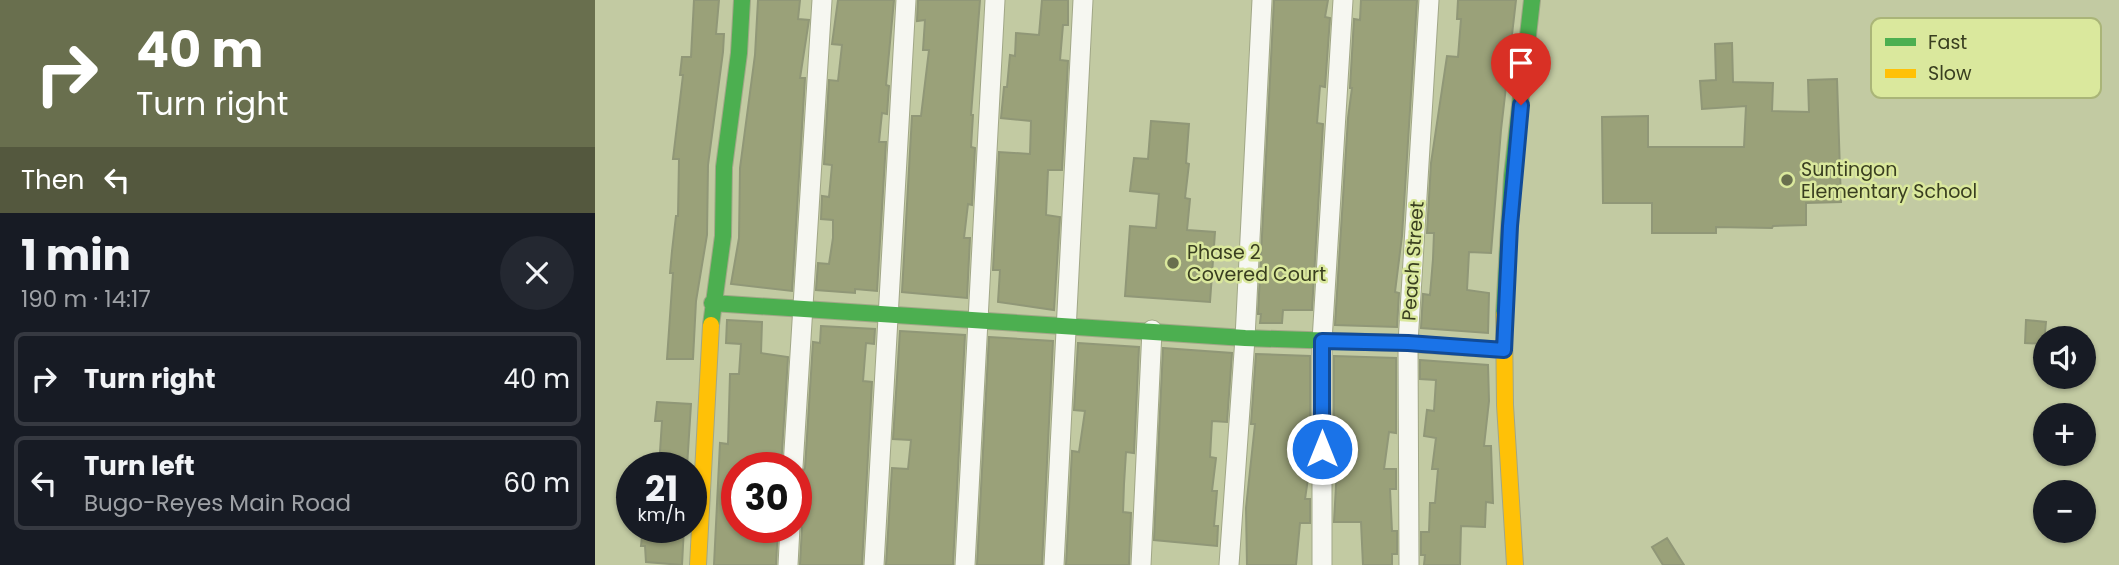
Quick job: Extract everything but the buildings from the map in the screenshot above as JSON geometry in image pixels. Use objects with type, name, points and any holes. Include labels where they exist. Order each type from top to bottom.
[{"type":"street","points":[[698,565],[712,303],[723,236],[724,167],[739,53],[742,0]]},
{"type":"street","points":[[794,452],[822,0]]},
{"type":"street","points":[[874,565],[906,0]]},
{"type":"street","points":[[965,565],[995,0]]},
{"type":"street","points":[[1054,565],[1083,0]]},
{"type":"street","points":[[1229,565],[1245,338],[1262,0]]},
{"type":"street","points":[[1322,565],[1322,341],[1343,0]]},
{"type":"street","name":"Peach Street","points":[[1409,565],[1408,343],[1429,0]]},
{"type":"street","points":[[1515,565],[1504,411],[1504,350],[1510,226],[1532,0]]},
{"type":"street","points":[[712,303],[1245,338],[1408,343],[1504,350]]},
{"type":"street","points":[[1140,565],[1152,330]]},
{"type":"street","points":[[788,565],[789,543]]},
{"type":"traffic: fast","points":[[711,325],[723,236],[724,167],[739,53],[742,0]]},
{"type":"traffic: fast","points":[[1504,315],[1512,176],[1532,0]]},
{"type":"traffic: fast","points":[[712,303],[1245,338],[1398,343]]},
{"type":"traffic: slow","points":[[1504,315],[1505,405],[1515,565]]},
{"type":"traffic: slow","points":[[698,565],[711,325]]},
{"type":"traffic: slow","points":[[1398,343],[1504,350]]},
{"type":"place","name":"Suntingon Elementary School","points":[[1787,180]]},
{"type":"place","name":"Phase 2 Covered Court","points":[[1173,263]]},
{"type":"route","points":[[1322,449],[1322,341],[1408,343],[1504,350],[1510,226],[1521,105]]}]
